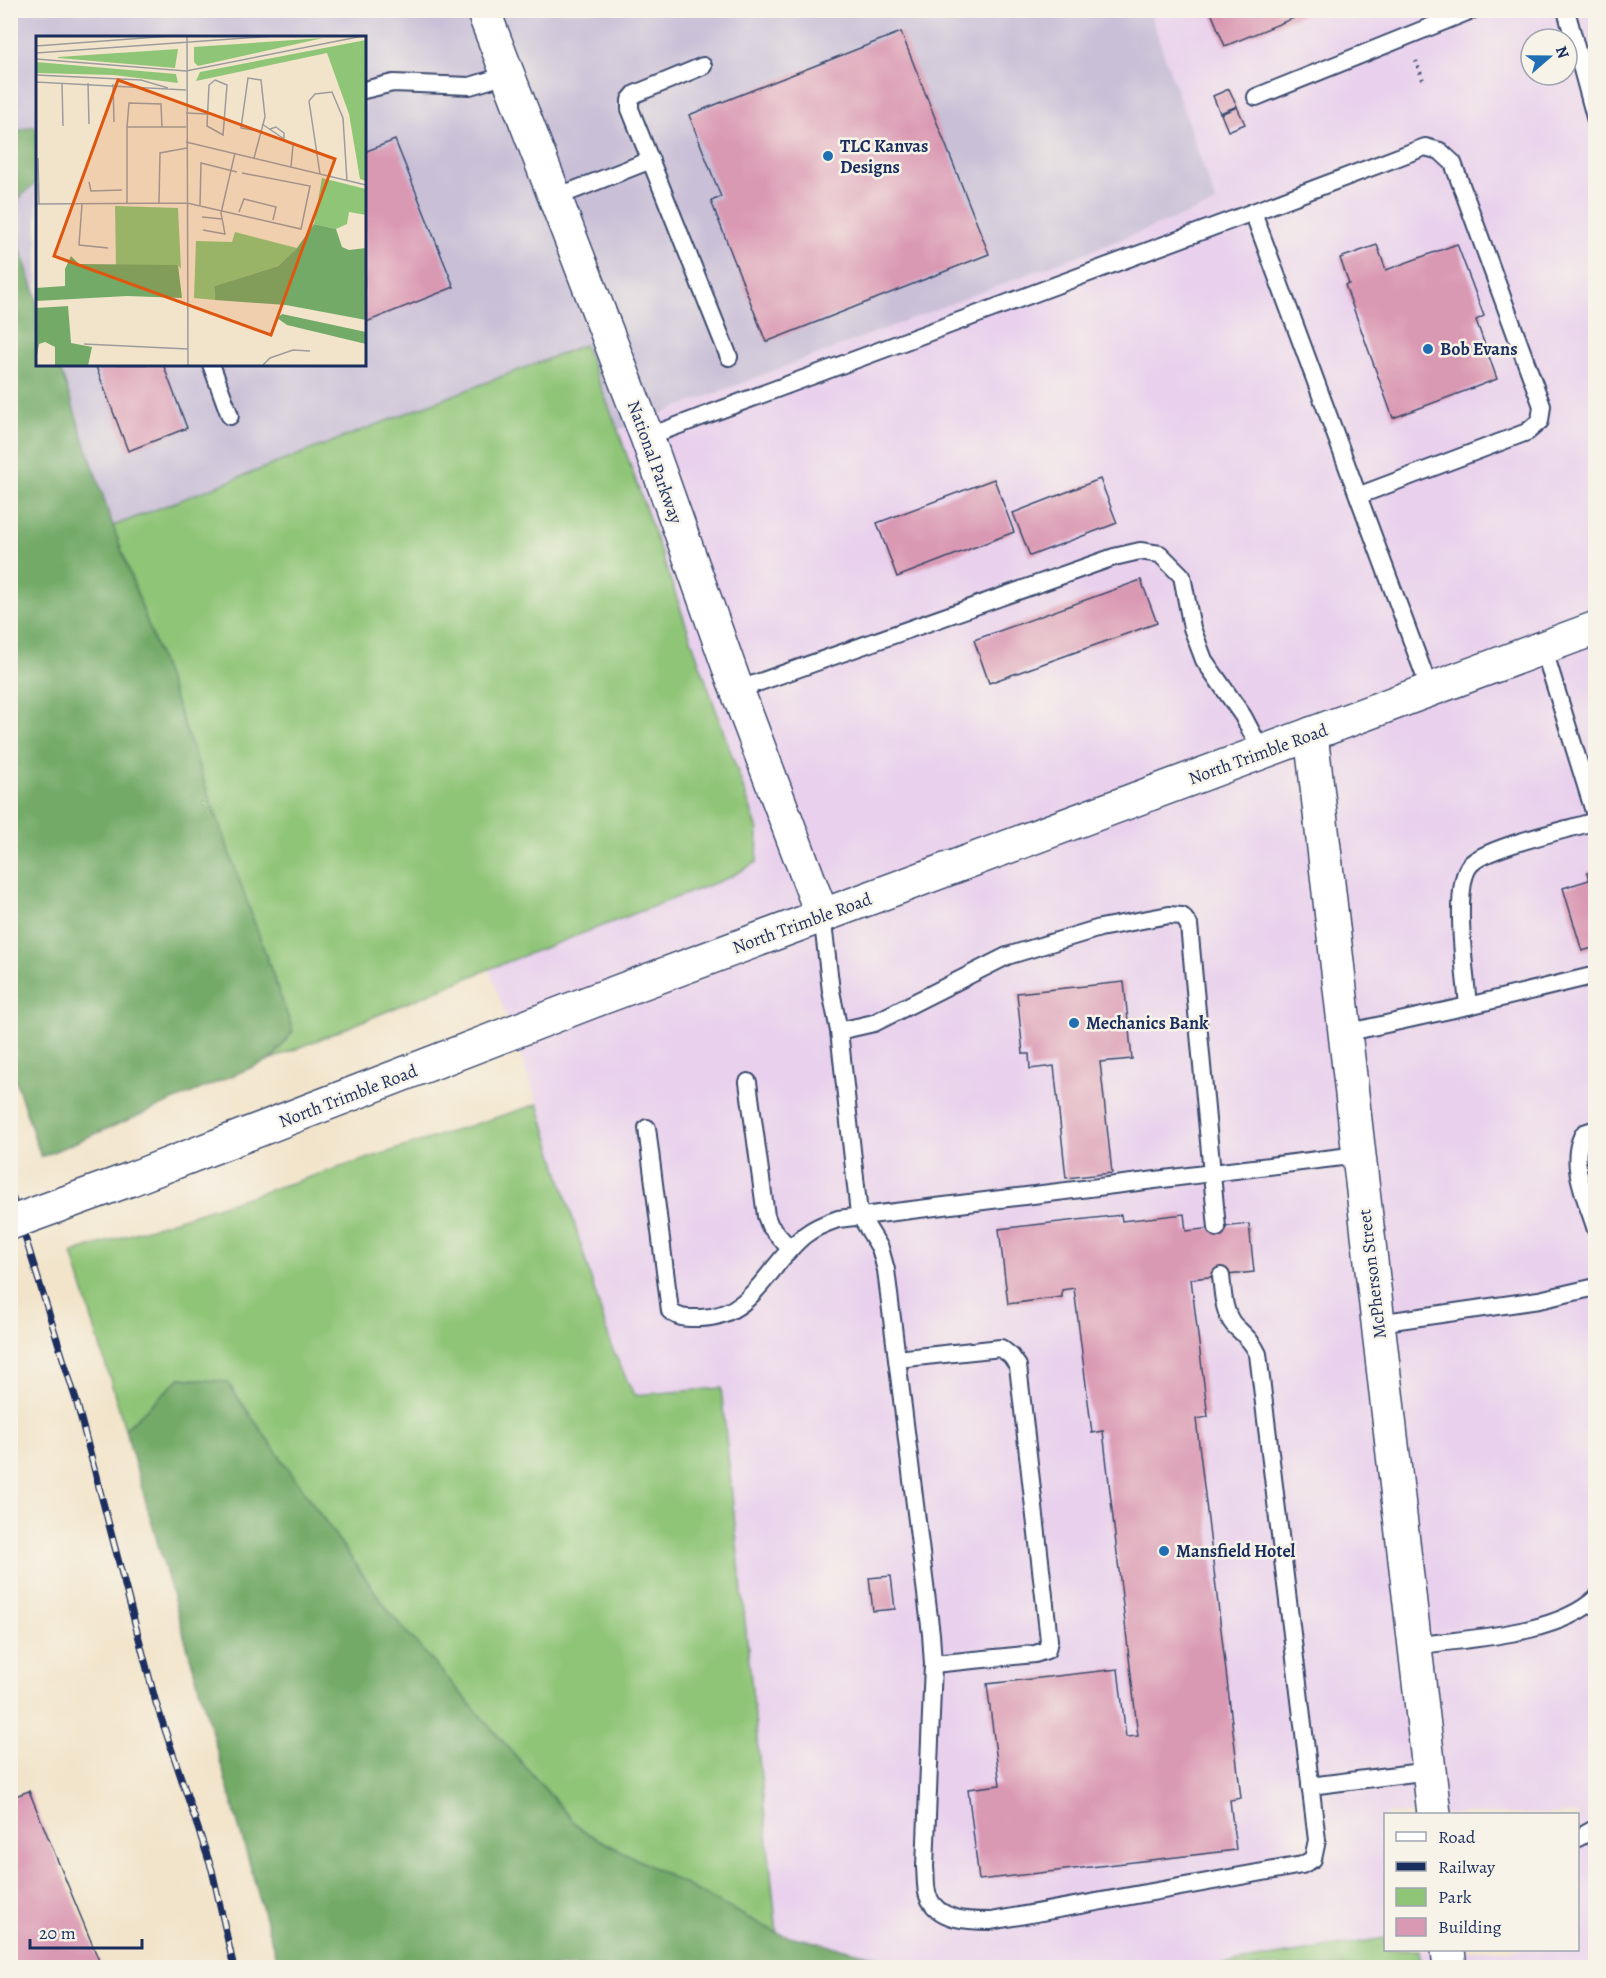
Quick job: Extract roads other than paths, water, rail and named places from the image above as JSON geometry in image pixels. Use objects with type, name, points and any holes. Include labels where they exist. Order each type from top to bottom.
[{"type":"street","name":"National Parkway","points":[[483,10],[647,437],[737,690],[822,915]]},
{"type":"street","name":"North Trimble Road","points":[[10,1222],[131,1179],[822,915],[1596,628]]},
{"type":"street","name":"McPherson Street","points":[[1311,734],[1434,1813]]},
{"type":"street","points":[[1448,1951],[1450,1968]]},
{"type":"lane","points":[[1256,97],[1472,10]]},
{"type":"lane","points":[[1566,10],[1596,121]]},
{"type":"lane","points":[[703,66],[635,94],[630,100],[630,109],[729,357]]},
{"type":"lane","points":[[366,89],[393,82],[470,86],[507,75]]},
{"type":"lane","points":[[647,437],[1425,147],[1440,151],[1453,163],[1542,406],[1540,421],[1527,432],[1360,495]]},
{"type":"lane","points":[[554,198],[651,160]]},
{"type":"lane","points":[[1253,212],[1360,495],[1430,690]]},
{"type":"lane","points":[[211,366],[230,416]]},
{"type":"lane","points":[[737,690],[1114,557],[1140,551],[1160,554],[1182,576],[1192,628],[1204,660],[1243,716],[1262,752]]},
{"type":"lane","points":[[1468,1006],[1461,920],[1462,885],[1470,865],[1491,852],[1596,819],[1543,647]]},
{"type":"lane","points":[[822,915],[831,992],[839,1031],[859,1214],[880,1248],[883,1259],[897,1359],[933,1664],[925,1867],[928,1896],[941,1912],[963,1921],[991,1921],[1302,1866],[1313,1859],[1317,1840],[1258,1354],[1250,1338],[1233,1324],[1225,1309],[1221,1276]]},
{"type":"lane","points":[[839,1031],[874,1023],[1007,956],[1100,928],[1170,915],[1182,916],[1189,926],[1217,1228]]},
{"type":"lane","points":[[1345,1033],[1596,975]]},
{"type":"lane","points":[[748,1082],[766,1216],[770,1226],[790,1250]]},
{"type":"lane","points":[[648,1128],[670,1311],[679,1318],[711,1318],[730,1313],[755,1293],[790,1250],[820,1225],[859,1214],[1358,1155]]},
{"type":"lane","points":[[1596,1129],[1584,1132],[1577,1144],[1576,1158],[1596,1230]]},
{"type":"lane","points":[[1378,1323],[1539,1300],[1596,1287]]},
{"type":"lane","points":[[897,1359],[1001,1348],[1018,1366],[1049,1640],[1047,1650],[1035,1654],[933,1664]]},
{"type":"lane","points":[[1414,1646],[1533,1628],[1565,1616],[1596,1598]]},
{"type":"lane","points":[[1310,1786],[1429,1771]]},
{"type":"lane","points":[[1579,1837],[1596,1828]]},
{"type":"railway","points":[[10,1189],[76,1400],[156,1703],[212,1870],[234,1968]]},
{"type":"place","name":"TLC Kanvas Designs","points":[[828,156]]},
{"type":"place","name":"Bob Evans","points":[[1428,349]]},
{"type":"place","name":"Mechanics Bank","points":[[1074,1023]]},
{"type":"place","name":"Mansfield Hotel","points":[[1164,1551]]}]
